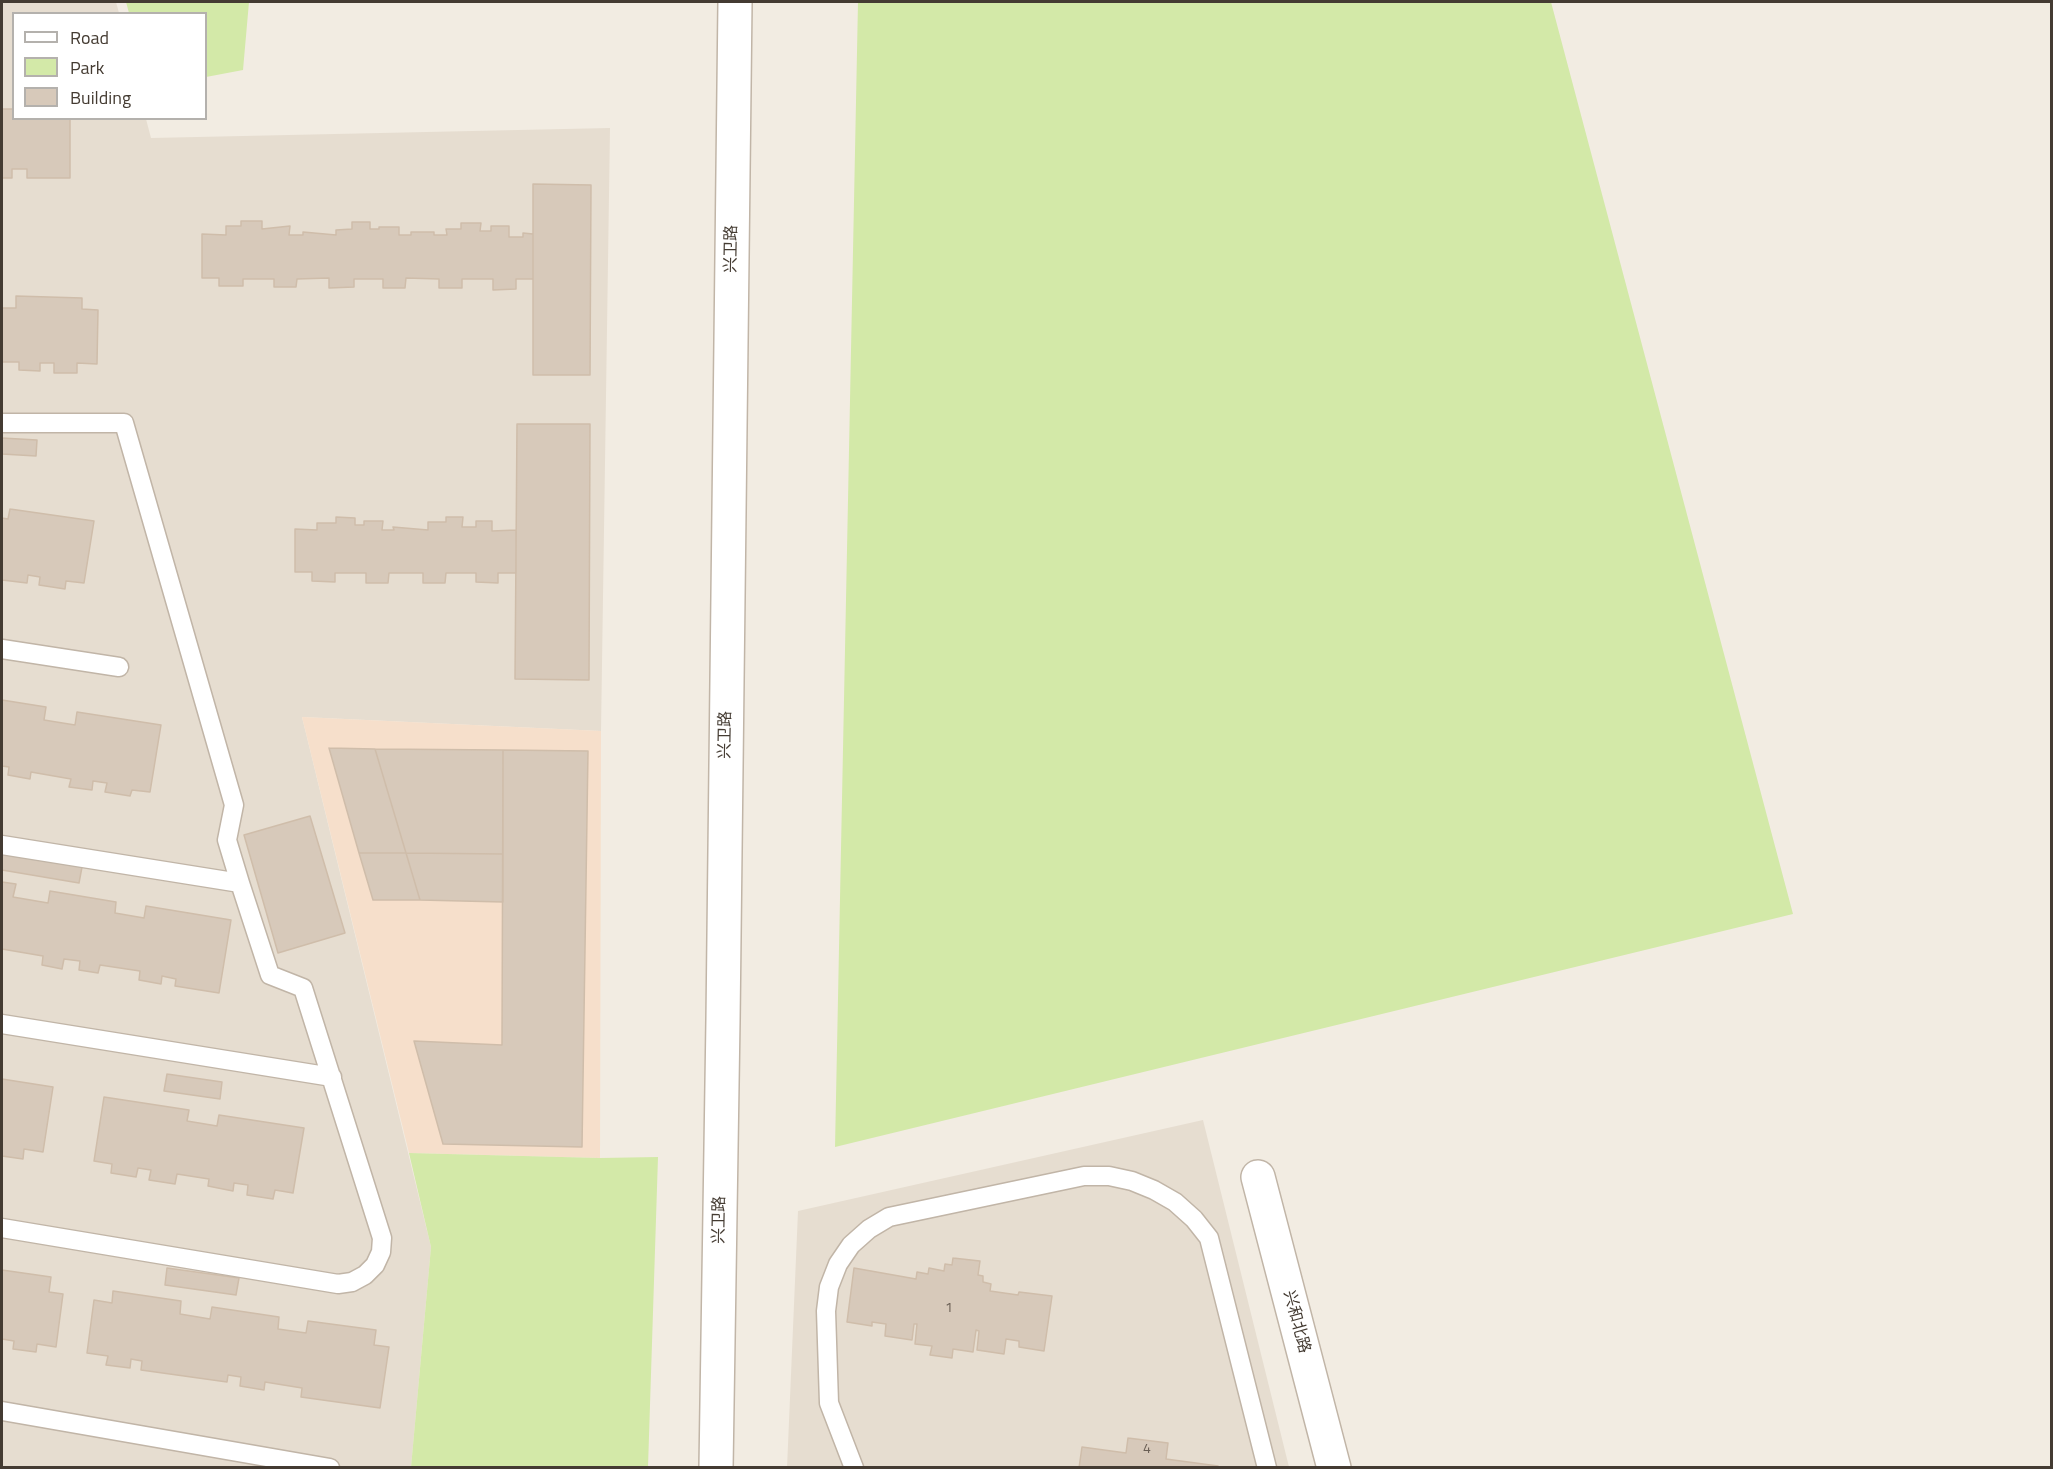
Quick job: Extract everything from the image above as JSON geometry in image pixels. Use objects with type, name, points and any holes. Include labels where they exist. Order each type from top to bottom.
[{"type":"street","name":"兴卫路","points":[[716,1467],[735,2]]},
{"type":"street","name":"兴和北路","points":[[1258,1177],[1334,1467]]},
{"type":"lane","points":[[2,423],[124,423],[234,805],[227,840],[240,883],[270,975],[303,988],[382,1238],[381,1252],[375,1265],[365,1275],[352,1282],[338,1284],[2,1227]]},
{"type":"lane","points":[[2,649],[119,667]]},
{"type":"lane","points":[[2,845],[240,883]]},
{"type":"lane","points":[[2,1024],[332,1077]]},
{"type":"lane","points":[[854,1467],[829,1403],[826,1311],[829,1287],[838,1264],[851,1245],[869,1229],[889,1217],[1084,1176],[1109,1176],[1154,1190],[1175,1202],[1194,1219],[1209,1238],[1267,1467]]},
{"type":"lane","points":[[2,1411],[330,1467]]},
{"type":"shaded area","points":[[2,2],[116,2],[119,12],[12,12],[12,120],[146,120],[151,138],[610,128],[601,731],[302,717],[431,1247],[411,1467],[2,1468]]},
{"type":"shaded area","points":[[302,717],[601,731],[600,1158],[409,1153]]},
{"type":"shaded area","points":[[1203,1120],[1289,1467],[787,1468],[798,1211]]},
{"type":"green space","points":[[126,2],[249,2],[243,70],[207,77],[207,12],[129,12]]},
{"type":"green space","points":[[858,2],[1551,2],[1793,914],[835,1147]]},
{"type":"green space","points":[[409,1153],[600,1158],[658,1157],[648,1467],[411,1467],[431,1247]]},
{"type":"building","points":[[2,109],[12,109],[12,120],[70,120],[70,178],[27,178],[27,169],[12,169],[12,178],[2,178]]},
{"type":"building","points":[[533,184],[591,185],[590,375],[533,375]]},
{"type":"building","points":[[241,221],[262,221],[262,229],[290,226],[289,235],[303,235],[303,232],[336,235],[336,230],[352,229],[352,222],[370,222],[370,229],[399,227],[399,235],[411,235],[411,232],[434,232],[434,235],[447,235],[446,229],[461,229],[461,223],[481,223],[480,231],[491,231],[491,226],[509,226],[509,237],[523,237],[523,233],[533,234],[533,279],[516,279],[516,289],[493,290],[493,279],[462,279],[462,288],[439,288],[439,279],[406,278],[405,288],[383,288],[383,279],[354,279],[354,287],[329,288],[329,278],[297,279],[296,287],[274,287],[274,279],[243,279],[243,286],[219,286],[219,278],[202,278],[202,234],[226,235],[226,226],[241,226]]},
{"type":"building","points":[[16,296],[82,298],[82,309],[98,310],[97,364],[77,363],[77,373],[54,373],[54,363],[40,363],[40,371],[19,370],[19,362],[2,362],[2,308],[16,308]]},
{"type":"building","points":[[517,424],[590,424],[589,680],[515,679]]},
{"type":"building","points":[[2,438],[37,440],[36,456],[2,454]]},
{"type":"building","points":[[10,509],[94,521],[84,583],[66,581],[65,589],[39,585],[40,577],[28,575],[27,583],[2,580],[2,518],[8,519]]},
{"type":"building","points":[[336,517],[355,518],[355,525],[364,525],[364,521],[383,521],[382,530],[394,530],[393,527],[428,530],[428,522],[446,522],[446,517],[463,517],[462,527],[476,527],[476,521],[492,521],[492,531],[516,530],[516,573],[498,573],[498,583],[476,582],[476,573],[446,573],[445,583],[423,583],[423,573],[389,573],[388,583],[366,583],[366,573],[335,573],[335,582],[312,581],[312,572],[295,572],[295,529],[317,530],[317,523],[336,523]]},
{"type":"building","points":[[2,700],[46,707],[44,720],[75,725],[77,712],[161,725],[150,792],[132,790],[130,796],[105,792],[107,783],[93,781],[92,790],[69,787],[71,779],[31,772],[30,779],[8,775],[9,767],[2,766]]},
{"type":"building","points":[[329,748],[375,749],[406,853],[359,853]]},
{"type":"building","points":[[375,749],[503,750],[503,854],[406,853]]},
{"type":"building","points":[[503,750],[588,751],[582,1147],[443,1144],[414,1041],[502,1045]]},
{"type":"building","points":[[310,816],[345,933],[278,953],[244,835]]},
{"type":"building","points":[[2,853],[82,867],[79,883],[2,870]]},
{"type":"building","points":[[359,853],[406,853],[420,900],[373,900]]},
{"type":"building","points":[[406,853],[503,854],[503,902],[420,900]]},
{"type":"building","points":[[2,882],[16,884],[13,897],[48,903],[50,891],[116,902],[115,913],[144,918],[146,906],[231,920],[219,993],[175,986],[176,979],[162,976],[161,984],[139,980],[140,971],[100,965],[98,973],[79,970],[80,961],[64,959],[62,969],[42,965],[43,956],[2,949]]},
{"type":"building","points":[[167,1074],[222,1082],[220,1099],[164,1091]]},
{"type":"building","points":[[2,1079],[53,1087],[43,1152],[24,1149],[23,1159],[2,1156]]},
{"type":"building","points":[[104,1097],[189,1110],[187,1121],[217,1126],[219,1115],[304,1128],[293,1193],[275,1190],[273,1199],[247,1195],[248,1185],[234,1183],[233,1191],[208,1186],[209,1179],[177,1174],[175,1184],[149,1180],[151,1170],[138,1168],[136,1177],[111,1173],[112,1164],[94,1161]]},
{"type":"building","points":[[953,1258],[980,1261],[978,1275],[983,1276],[983,1282],[991,1284],[990,1291],[1052,1296],[1044,1351],[1019,1347],[1019,1341],[1006,1339],[1004,1354],[977,1350],[979,1331],[976,1330],[973,1352],[953,1349],[952,1358],[930,1355],[932,1346],[915,1344],[917,1324],[914,1324],[912,1340],[885,1336],[886,1324],[872,1322],[872,1326],[847,1322],[854,1268],[916,1279],[917,1272],[928,1274],[929,1268],[944,1271],[945,1264],[952,1265]]},
{"type":"building","points":[[167,1268],[239,1278],[236,1295],[165,1285]]},
{"type":"building","points":[[2,1270],[51,1277],[49,1292],[63,1294],[56,1347],[37,1344],[36,1352],[13,1349],[14,1341],[2,1339]]},
{"type":"building","points":[[113,1291],[181,1301],[180,1314],[210,1319],[212,1307],[279,1317],[278,1329],[306,1333],[308,1321],[376,1330],[374,1345],[389,1347],[380,1408],[301,1397],[302,1388],[265,1382],[264,1390],[240,1386],[241,1377],[228,1375],[227,1382],[141,1370],[142,1361],[131,1359],[130,1368],[106,1365],[108,1356],[87,1353],[94,1300],[112,1303]]},
{"type":"building","points":[[1128,1438],[1168,1443],[1166,1459],[1218,1466],[1217,1468],[1079,1468],[1082,1447],[1126,1453]]}]
